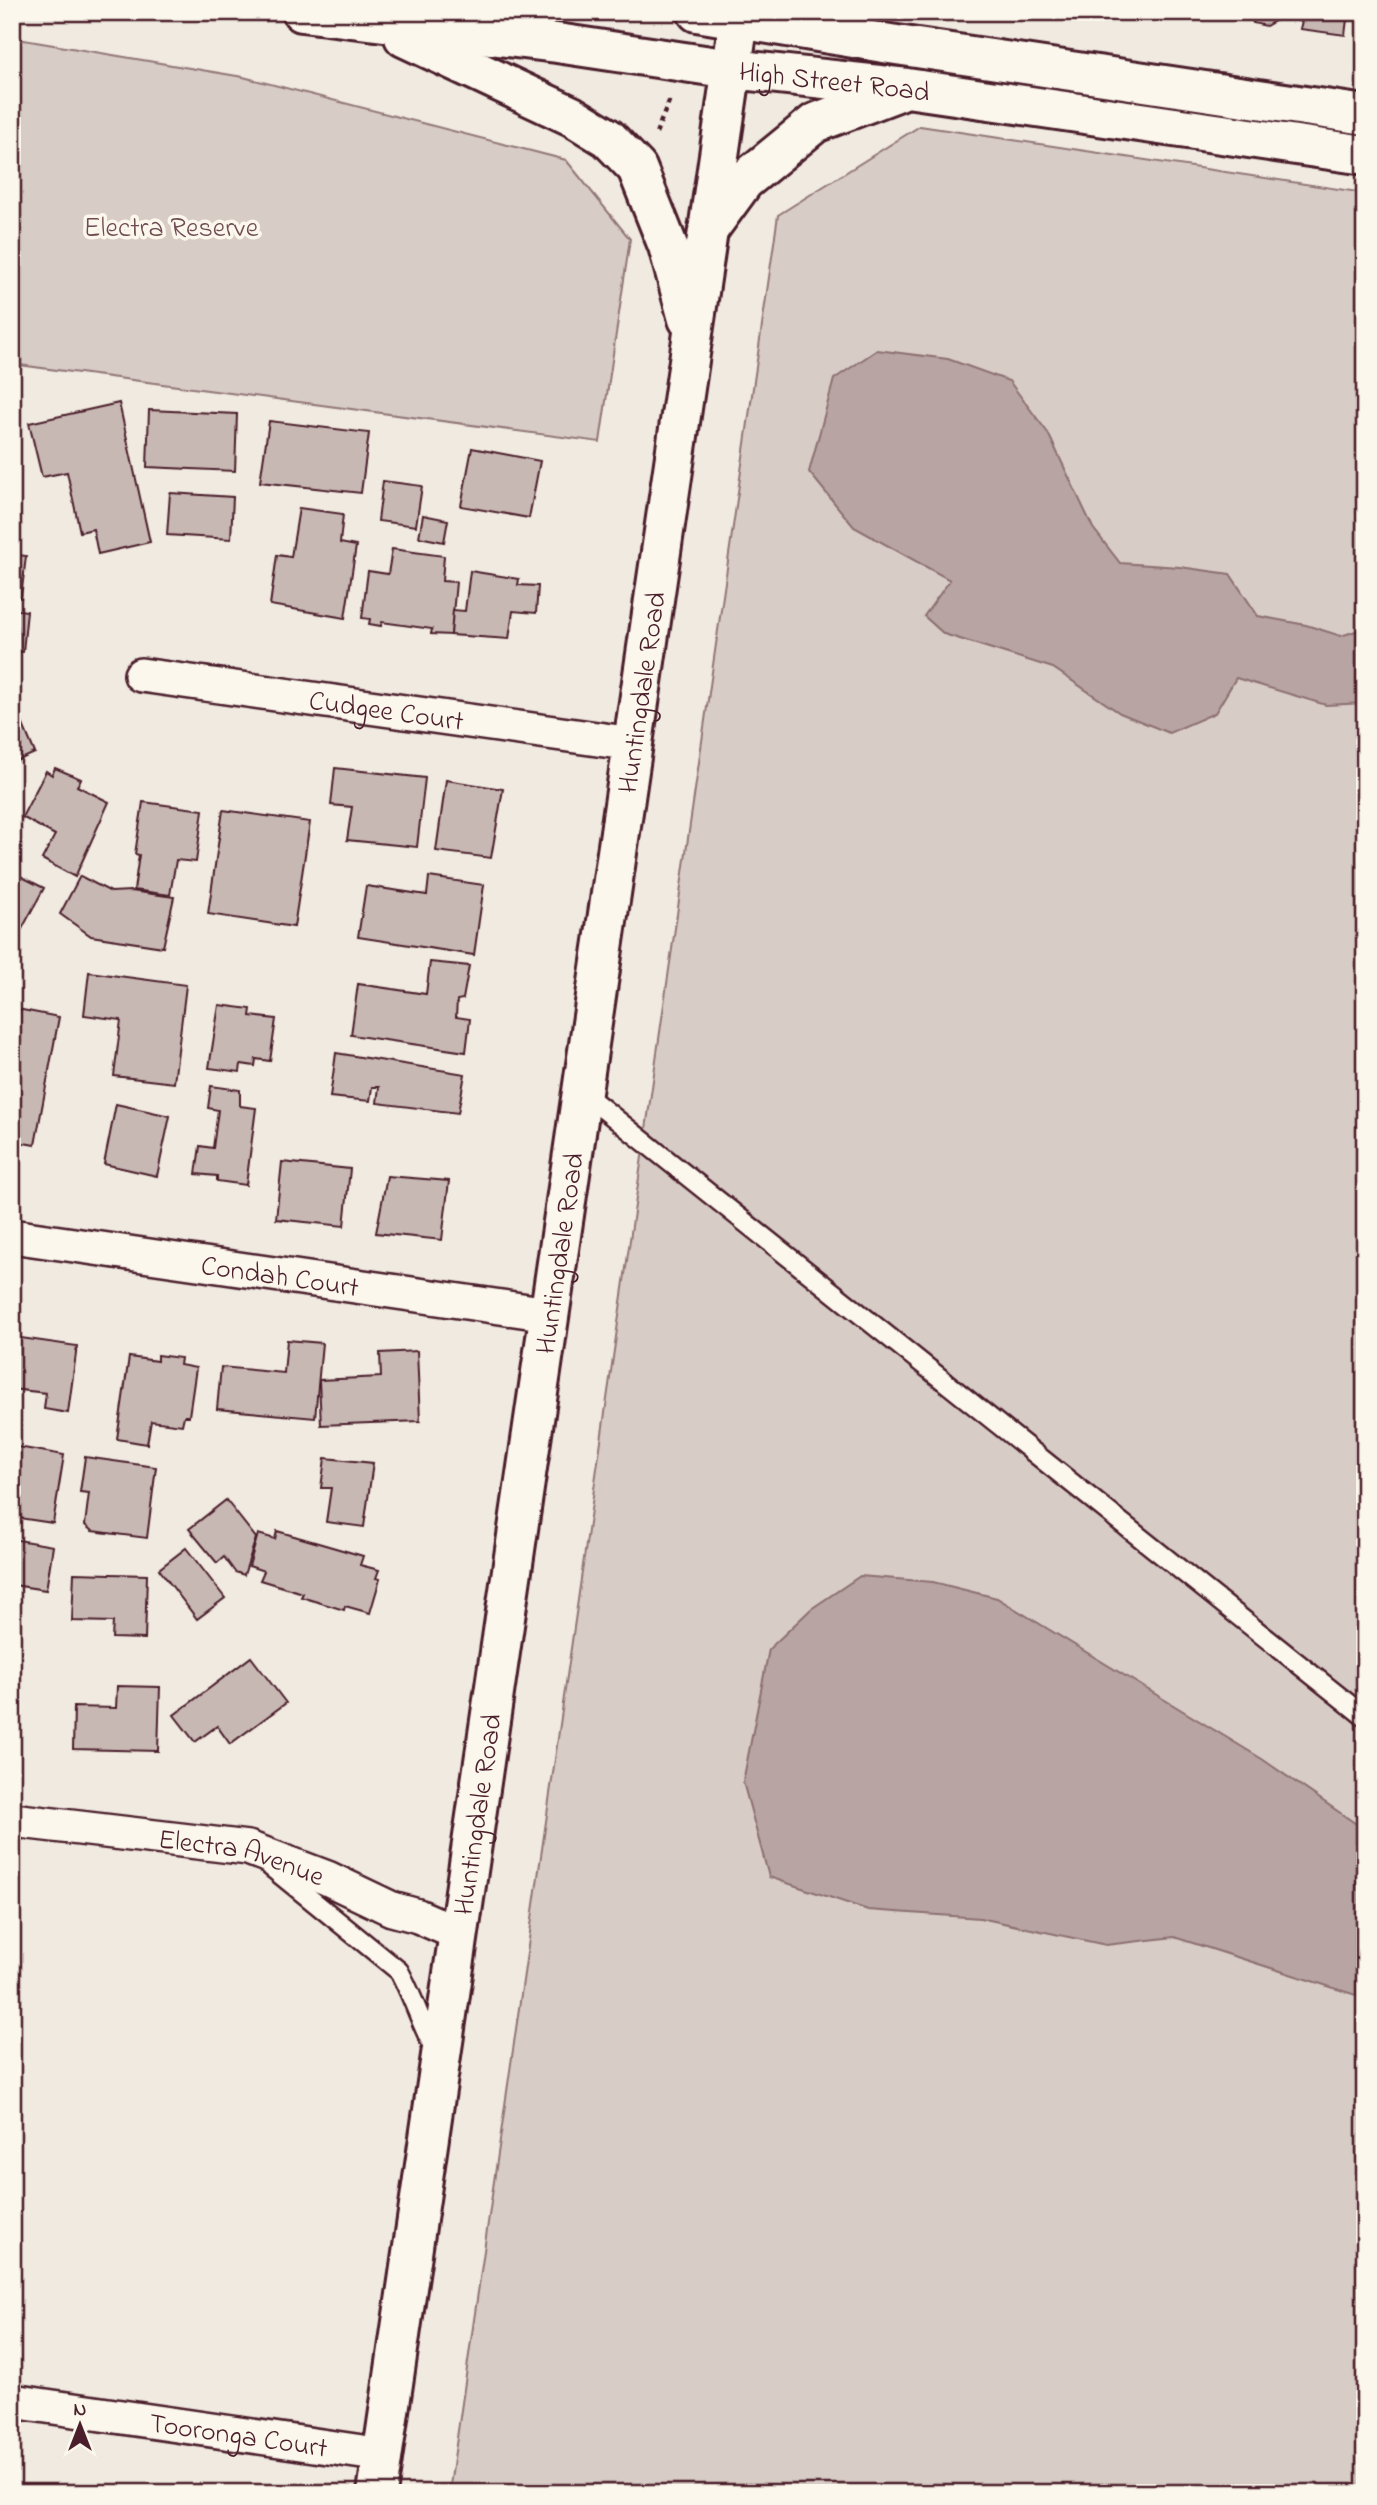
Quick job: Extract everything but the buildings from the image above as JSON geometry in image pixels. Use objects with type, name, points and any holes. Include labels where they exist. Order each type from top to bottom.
[{"type":"main road","name":"High Street Road","points":[[302,12],[557,43],[731,69],[907,88],[1365,155]]},
{"type":"main road","name":"High Street Road","points":[[697,12],[740,15],[903,46],[1365,115]]},
{"type":"main road","name":"Huntingdale Road","points":[[377,2493],[740,15]]},
{"type":"main road","points":[[366,21],[491,76],[572,116],[608,138],[637,168],[668,246],[692,335]]},
{"type":"main road","points":[[707,232],[744,181],[815,123],[907,88]]},
{"type":"street","name":"Cudgee Court","points":[[141,674],[633,744]]},
{"type":"street","name":"Condah Court","points":[[12,1236],[549,1314]]},
{"type":"street","name":"Electra Avenue","points":[[12,1819],[248,1848],[327,1878],[392,1909],[418,1916],[459,1934]]},
{"type":"street","name":"Tooronga Court","points":[[12,2401],[383,2455]]},
{"type":"lane","points":[[582,1092],[1365,1717]]},
{"type":"lane","points":[[248,1848],[398,1971],[412,1994],[422,2024],[440,2059]]},
{"type":"path","points":[[655,134],[671,96]]},
{"type":"green space","name":"Electra Reserve","points":[[12,38],[243,77],[566,160],[630,239],[600,442],[12,364]]},
{"type":"green space","points":[[920,126],[1365,193],[1365,2493],[449,2493],[778,215]]},
{"type":"shaded area","points":[[877,350],[948,359],[1009,381],[1048,433],[1093,528],[1120,563],[1230,574],[1258,616],[1306,625],[1341,636],[1365,628],[1365,703],[1326,705],[1236,678],[1215,713],[1169,733],[1120,713],[1053,668],[944,634],[924,616],[950,580],[854,527],[809,472],[834,379]]},
{"type":"shaded area","points":[[860,1576],[933,1582],[997,1598],[1262,1759],[1365,1830],[1365,1998],[1174,1937],[1106,1945],[980,1918],[868,1910],[769,1877],[743,1782],[769,1649],[811,1609]]}]
